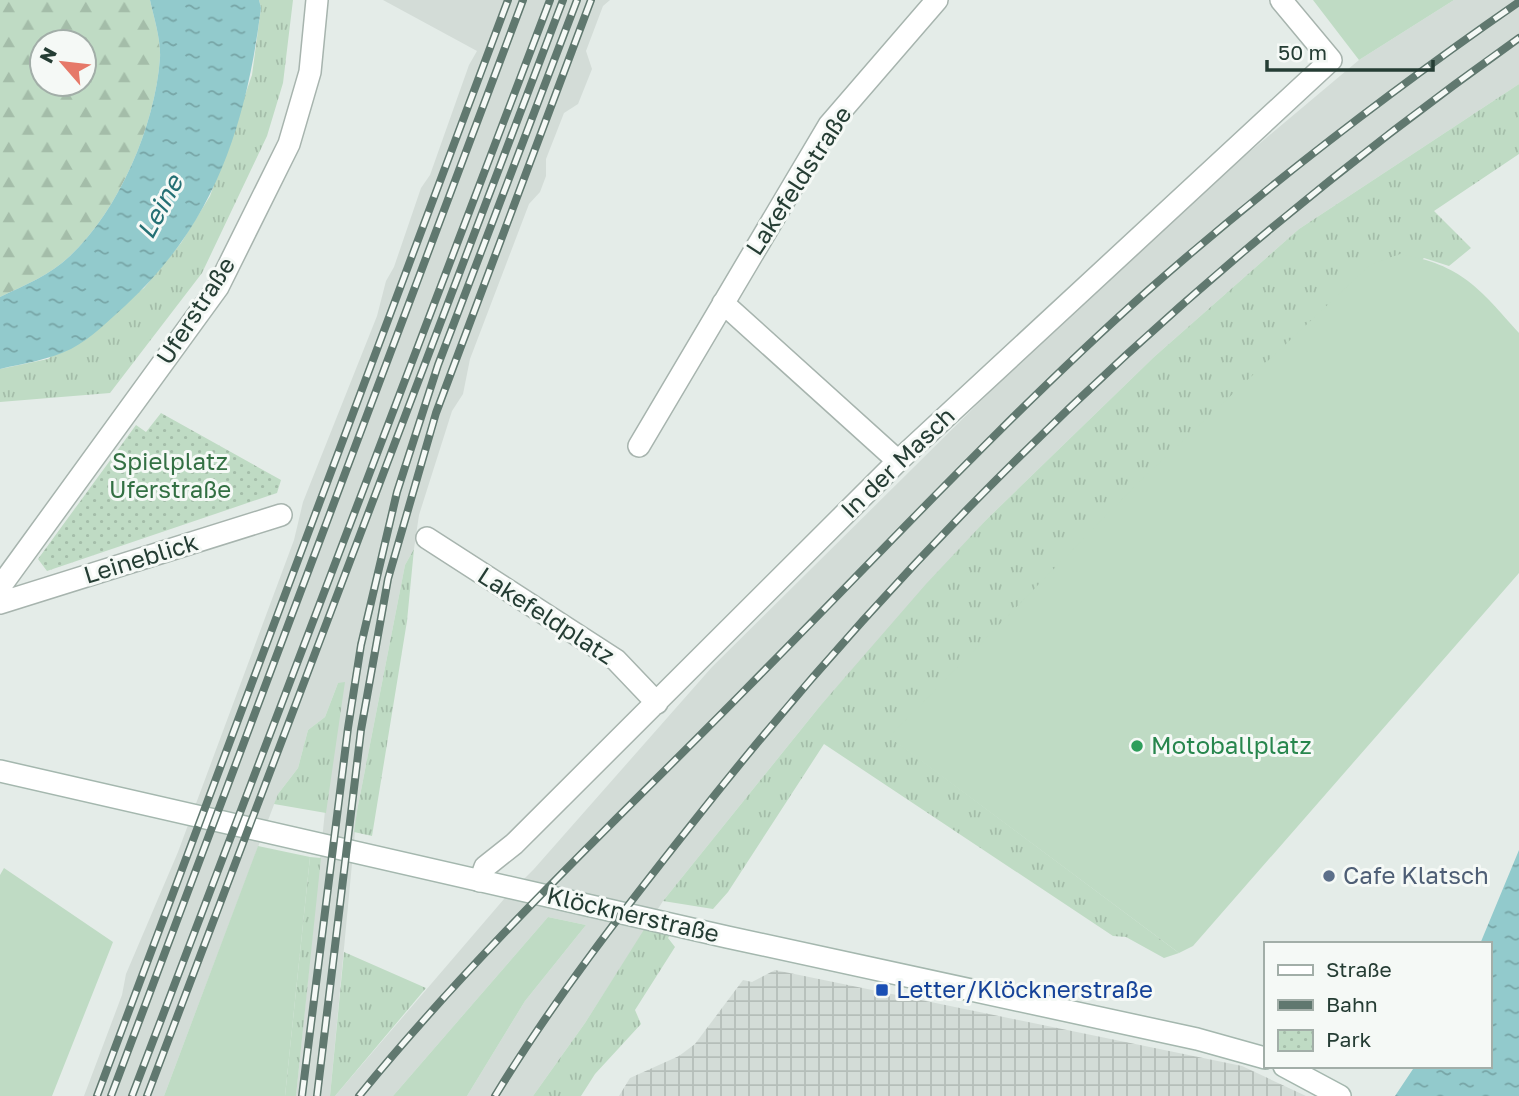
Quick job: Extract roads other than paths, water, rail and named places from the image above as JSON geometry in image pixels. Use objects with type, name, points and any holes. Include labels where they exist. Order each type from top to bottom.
[{"type":"street","name":"Uferstraße","points":[[0,587],[218,287],[289,144],[310,72],[317,0]]},
{"type":"street","name":"Lakefeldstraße","points":[[639,446],[829,125],[937,0]]},
{"type":"street","name":"In der Masch","points":[[480,880],[485,867],[514,844],[898,461],[1331,60],[1281,0]]},
{"type":"street","points":[[723,303],[898,461]]},
{"type":"street","name":"Leineblick","points":[[0,603],[281,515]]},
{"type":"street","name":"Lakefeldplatz","points":[[426,538],[616,660],[657,703]]},
{"type":"street","name":"Klöcknerstraße","points":[[0,771],[1197,1039],[1264,1058]]},
{"type":"street","points":[[1288,1068],[1339,1096]]},
{"type":"water","name":"Leine","points":[[150,0],[259,0],[261,8],[255,51],[246,92],[221,170],[204,206],[182,241],[156,274],[125,306],[86,340],[71,349],[0,369],[0,297],[46,274],[70,256],[104,215],[132,165],[151,111],[160,58]]},
{"type":"water","points":[[1519,850],[1519,1096],[1395,1096],[1414,1068],[1491,1068],[1491,942],[1481,942]]},
{"type":"railway","points":[[97,1096],[508,0]]},
{"type":"railway","points":[[111,1096],[523,0]]},
{"type":"railway","points":[[132,1096],[550,0]]},
{"type":"railway","points":[[147,1096],[563,0]]},
{"type":"railway","points":[[302,1096],[348,728],[361,645],[397,492],[438,365],[577,0]]},
{"type":"railway","points":[[317,1096],[361,730],[388,579],[436,413],[591,0]]},
{"type":"railway","points":[[359,1096],[451,990],[548,888],[992,438],[1093,340],[1190,254],[1281,179],[1422,71],[1519,2]]},
{"type":"railway","points":[[495,1096],[564,991],[691,825],[782,714],[876,606],[975,502],[1077,402],[1182,305],[1291,212],[1403,123],[1519,38]]},
{"type":"place","name":"Motoballplatz","points":[[1137,746]]},
{"type":"place","name":"Cafe Klatsch","points":[[1329,876]]},
{"type":"place","name":"Letter/Klöcknerstraße","points":[[882,990]]},
{"type":"park label","name":"Spielplatz Uferstraße","points":[[170,476]]}]
